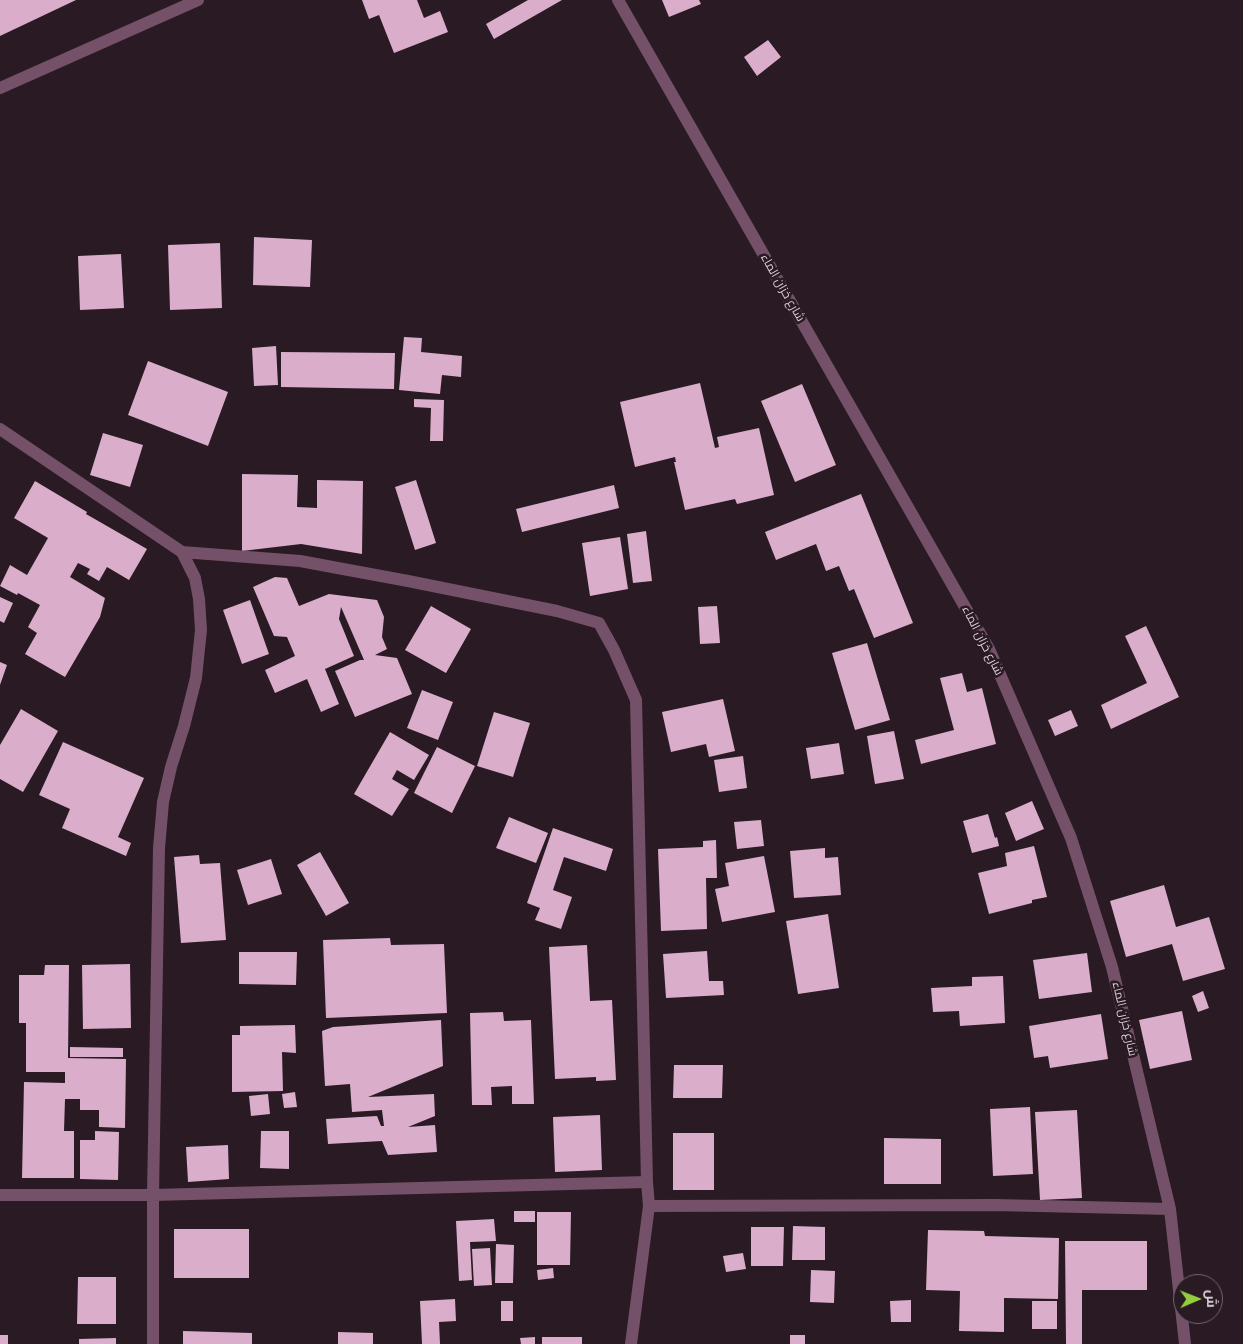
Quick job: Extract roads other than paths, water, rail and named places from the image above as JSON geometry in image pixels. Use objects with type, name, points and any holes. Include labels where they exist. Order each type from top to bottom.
[{"type":"street","points":[[0,88],[198,0]]},
{"type":"street","name":"شارع خزان الماء","points":[[618,0],[988,649],[1071,838],[1112,967],[1170,1209],[1185,1344]]},
{"type":"street","points":[[0,429],[182,552],[195,578],[199,599],[201,630],[196,678],[163,802],[159,848],[153,1195],[153,1344]]},
{"type":"street","points":[[182,552],[300,561],[557,610],[599,624],[614,650],[636,700],[646,1182],[649,1206],[632,1344]]},
{"type":"street","points":[[0,1195],[153,1195],[646,1182]]},
{"type":"street","points":[[649,1206],[995,1205],[1170,1209]]}]
